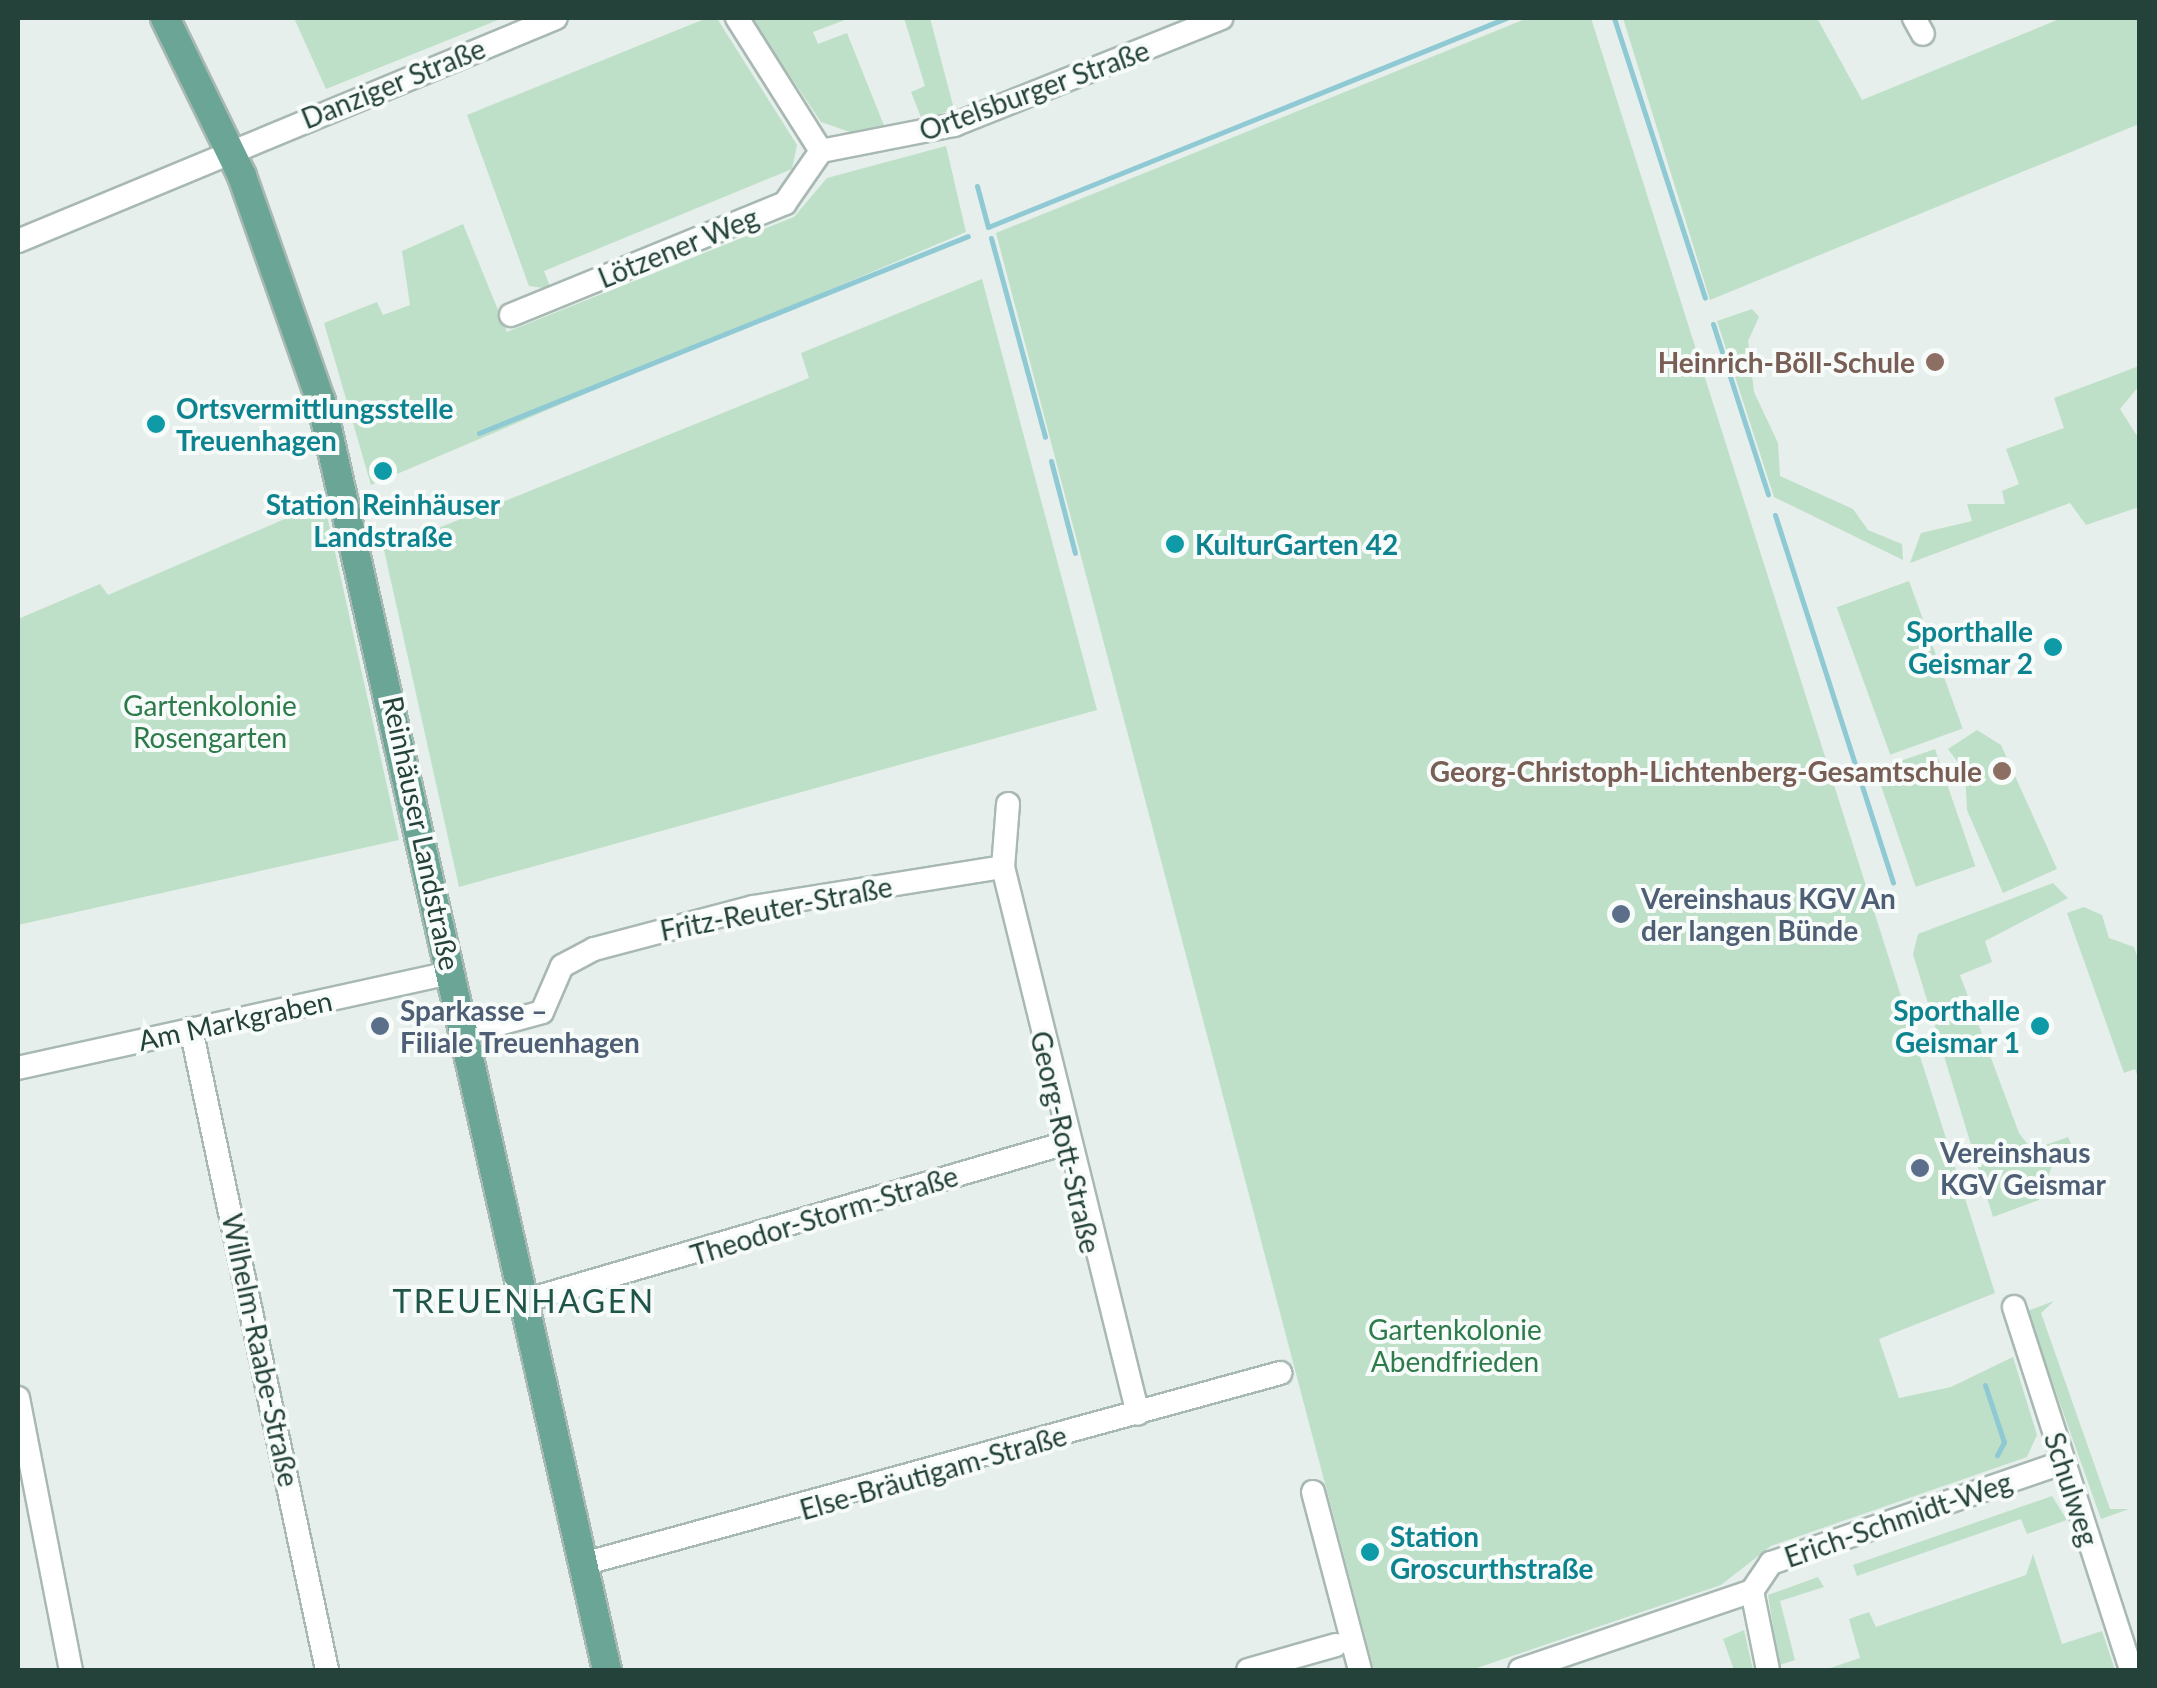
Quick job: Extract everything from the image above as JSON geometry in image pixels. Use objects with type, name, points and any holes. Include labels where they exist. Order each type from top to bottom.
[{"type":"main road","name":"Reinhäuser Landstraße","points":[[165,18],[230,148],[318,388],[466,1033],[606,1670]]},
{"type":"street","name":"Danziger Straße","points":[[18,240],[230,148],[556,18]]},
{"type":"street","points":[[737,18],[821,150]]},
{"type":"street","name":"Ortelsburger Straße","points":[[821,150],[954,125],[1221,18]]},
{"type":"street","name":"Lötzener Weg","points":[[511,315],[785,204],[821,150]]},
{"type":"street","points":[[1003,867],[1008,804]]},
{"type":"street","name":"Fritz-Reuter-Straße","points":[[466,1033],[542,1012],[562,966],[594,949],[740,910],[1003,867]]},
{"type":"street","name":"Georg-Rott-Straße","points":[[1003,867],[1066,1142],[1138,1414]]},
{"type":"street","name":"Am Markgraben","points":[[18,1068],[452,972]]},
{"type":"street","name":"Wilhelm-Raabe-Straße","points":[[192,1030],[327,1670]]},
{"type":"street","name":"Theodor-Storm-Straße","points":[[524,1301],[1066,1142]]},
{"type":"street","name":"Schulweg","points":[[2014,1307],[2131,1670]]},
{"type":"street","name":"Else-Bräutigam-Straße","points":[[583,1564],[1280,1373]]},
{"type":"street","points":[[18,1398],[71,1670]]},
{"type":"street","name":"Erich-Schmidt-Weg","points":[[1520,1670],[1752,1591],[1782,1557],[2064,1462]]},
{"type":"street","points":[[1313,1492],[1360,1670]]},
{"type":"street","points":[[1752,1591],[1768,1670]]},
{"type":"street","points":[[1248,1670],[1336,1645]]},
{"type":"green space","points":[[294,18],[503,18],[326,89]]},
{"type":"green space","points":[[707,18],[718,20],[797,145],[792,169],[544,271],[551,289],[529,286],[467,115]]},
{"type":"green space","points":[[751,18],[850,18],[813,32],[818,44],[847,33],[885,128],[850,132],[821,122]]},
{"type":"green space","points":[[904,18],[930,18],[954,109],[922,120],[911,92],[925,86]]},
{"type":"green space","name":"Gartenkolonie Abendfrieden","points":[[1528,18],[1591,18],[1995,1293],[1879,1339],[1899,1398],[1951,1387],[2013,1357],[2037,1435],[2027,1457],[1771,1546],[1721,1585],[1471,1670],[1374,1670],[996,233]]},
{"type":"green space","points":[[1623,18],[1817,18],[1862,100],[2062,18],[2139,18],[2139,124],[1710,300]]},
{"type":"green space","points":[[946,146],[966,232],[371,485],[324,323],[377,302],[383,315],[410,305],[402,251],[463,224],[507,332],[794,217],[827,178]]},
{"type":"green space","points":[[982,279],[1097,710],[459,887],[384,550],[809,378],[801,353]]},
{"type":"green space","points":[[1752,309],[1759,317],[1748,341],[1754,392],[1778,443],[1780,476],[1853,509],[1868,530],[1902,544],[1903,560],[1774,497],[1717,321]]},
{"type":"green space","points":[[2139,366],[2139,386],[2120,409],[2139,439],[2139,507],[2086,525],[2070,503],[1910,563],[1921,533],[1972,521],[1967,504],[2005,504],[2002,491],[2019,484],[2006,449],[2064,428],[2054,398]]},
{"type":"green space","name":"Gartenkolonie Rosengarten","points":[[324,502],[399,840],[18,925],[18,619],[100,584],[108,595]]},
{"type":"green space","points":[[1909,581],[1963,729],[1890,755],[1837,607]]},
{"type":"green space","points":[[1977,730],[2001,745],[2057,869],[2003,893],[1967,810],[1965,772],[1948,749]]},
{"type":"green space","points":[[1935,749],[1975,866],[1916,887],[1875,770]]},
{"type":"green space","points":[[2053,883],[2068,898],[1985,941],[1992,962],[1960,975],[2019,1133],[2032,1150],[2068,1137],[2072,1146],[2058,1151],[2039,1200],[1993,1217],[1913,954],[1918,934]]},
{"type":"green space","points":[[2084,907],[2102,915],[2109,938],[2134,947],[2139,962],[2139,1080],[2135,1069],[2124,1073],[2067,913]]},
{"type":"green space","points":[[2054,1301],[2041,1313],[2110,1509],[2129,1509],[2101,1519],[2027,1311]]},
{"type":"green space","points":[[2052,1496],[2067,1520],[2027,1534],[2021,1519],[1857,1576],[1853,1565]]},
{"type":"green space","points":[[2033,1554],[2062,1644],[2102,1631],[2115,1670],[1824,1670],[1860,1658],[1849,1619],[1869,1612],[1876,1627],[2026,1575]]},
{"type":"green space","points":[[1818,1577],[1824,1587],[1780,1601],[1795,1660],[1779,1665],[1768,1595]]},
{"type":"green space","points":[[1744,1630],[1753,1670],[1734,1670],[1723,1639]]},
{"type":"waterway","points":[[977,186],[988,227],[1506,18]]},
{"type":"waterway","points":[[1614,18],[1705,298]]},
{"type":"waterway","points":[[479,433],[968,236]]},
{"type":"waterway","points":[[991,238],[1045,437]]},
{"type":"waterway","points":[[1713,324],[1768,494]]},
{"type":"waterway","points":[[1051,461],[1075,553]]},
{"type":"waterway","points":[[1775,515],[1893,883]]},
{"type":"waterway","points":[[1985,1385],[2004,1442],[1997,1455]]},
{"type":"place","name":"Heinrich-Böll-Schule","points":[[1935,362]]},
{"type":"place","name":"Ortsvermittlungsstelle Treuenhagen","points":[[156,424]]},
{"type":"place","name":"Station Reinhäuser Landstraße","points":[[383,471]]},
{"type":"place","name":"KulturGarten 42","points":[[1175,544]]},
{"type":"place","name":"Sporthalle Geismar 2","points":[[2053,647]]},
{"type":"place","name":"Georg-Christoph-Lichtenberg-Gesamtschule","points":[[2002,771]]},
{"type":"place","name":"Vereinshaus KGV An der langen Bünde","points":[[1621,914]]},
{"type":"place","name":"Sparkasse – Filiale Treuenhagen","points":[[380,1026]]},
{"type":"place","name":"Sporthalle Geismar 1","points":[[2040,1026]]},
{"type":"place","name":"Vereinshaus KGV Geismar","points":[[1920,1168]]},
{"type":"place","name":"Station Groscurthstraße","points":[[1370,1552]]},
{"type":"district","name":"TREUENHAGEN","points":[[524,1301]]}]
